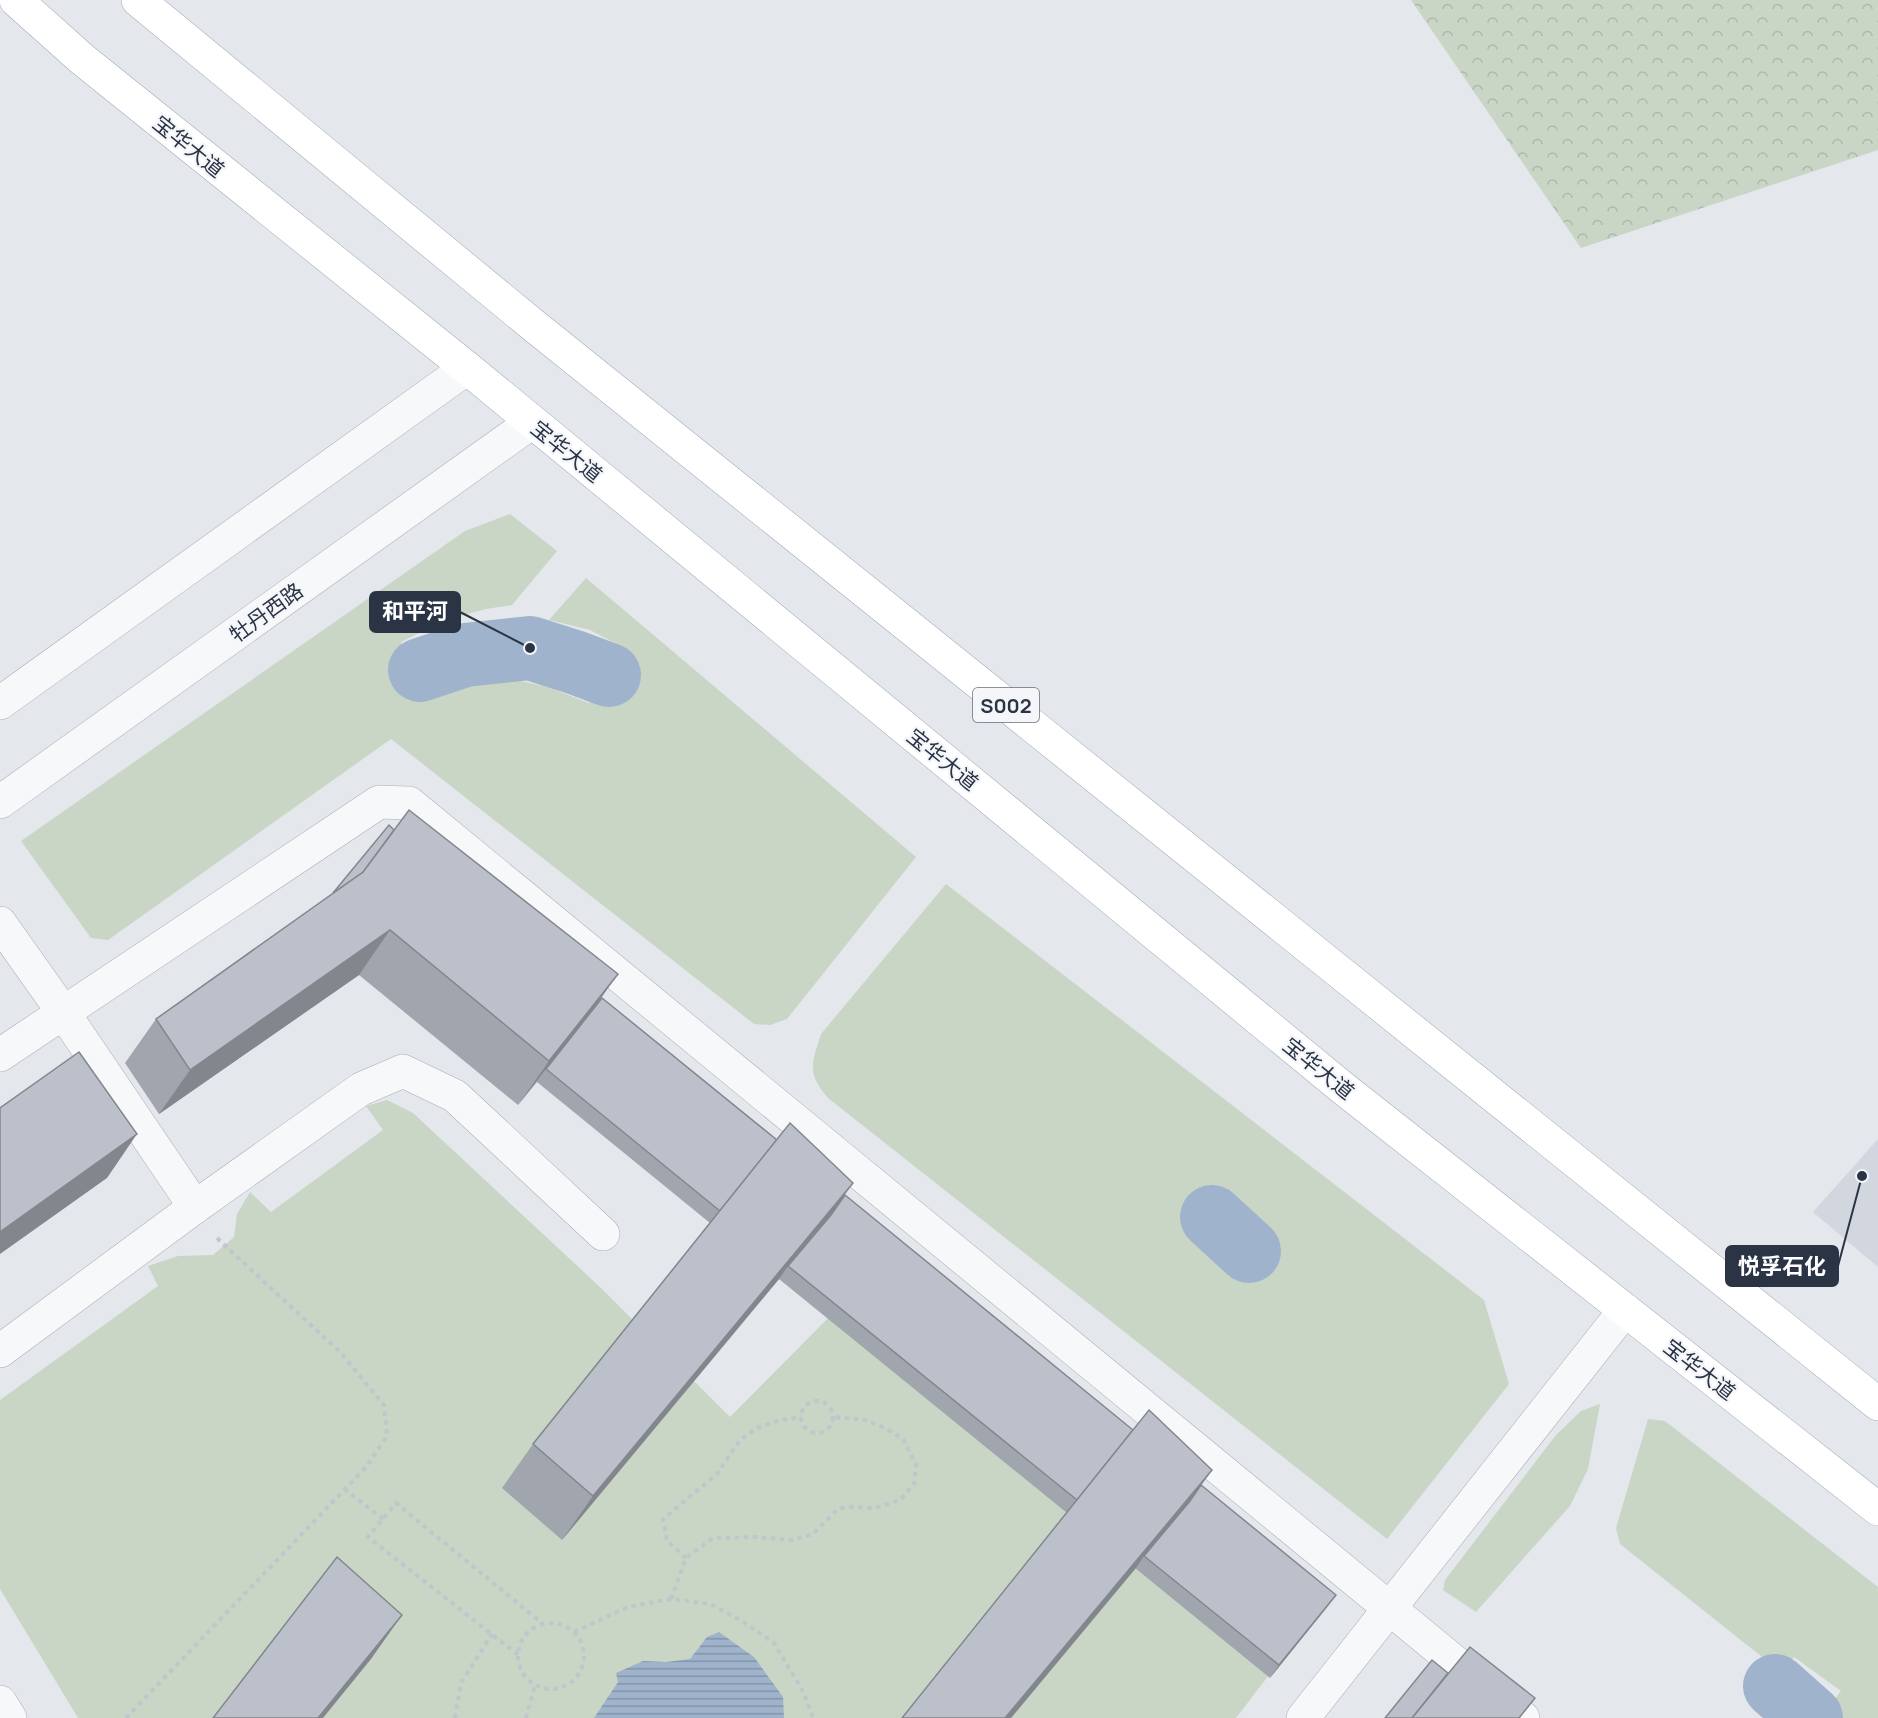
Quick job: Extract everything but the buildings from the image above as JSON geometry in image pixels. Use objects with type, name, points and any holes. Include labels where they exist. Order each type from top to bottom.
[{"type":"main road","name":"宝华大道","points":[[16,0],[82,59],[467,368],[1344,1089],[1878,1509]]},
{"type":"main road","name":"S002","points":[[138,0],[533,326],[1878,1404]]},
{"type":"street","points":[[0,703],[467,368]]},
{"type":"street","name":"牡丹西路","points":[[0,802],[532,422]]},
{"type":"street","points":[[0,1055],[379,802],[409,803],[1523,1718]]},
{"type":"street","points":[[0,923],[195,1207]]},
{"type":"street","points":[[0,1352],[195,1207],[361,1089],[403,1071],[455,1096],[603,1234]]},
{"type":"street","points":[[1303,1718],[1625,1310]]},
{"type":"street","points":[[0,1702],[10,1718]]},
{"type":"path","points":[[126,1718],[367,1466],[387,1437],[384,1405],[340,1352],[220,1241],[195,1207]]},
{"type":"path","points":[[813,1402],[823,1402],[831,1408],[834,1417],[830,1427],[822,1432],[812,1432],[804,1426],[801,1417],[804,1407],[813,1402]]},
{"type":"path","points":[[686,1558],[667,1541],[663,1519],[717,1474],[740,1440],[758,1428],[780,1420],[801,1417]]},
{"type":"path","points":[[671,1599],[686,1558],[713,1538],[755,1537],[793,1540],[813,1534],[838,1509],[875,1508],[900,1500],[914,1484],[916,1465],[903,1439],[865,1420],[834,1417]]},
{"type":"path","points":[[344,1489],[382,1519]]},
{"type":"path","points":[[518,1655],[368,1537],[382,1519],[396,1503],[543,1624]]},
{"type":"path","points":[[574,1632],[628,1606],[671,1599],[710,1604],[774,1643],[804,1693],[813,1718]]},
{"type":"path","points":[[543,1624],[554,1624],[565,1626],[574,1632],[582,1646],[584,1662],[578,1676],[566,1686],[550,1690],[535,1685],[525,1677],[518,1655],[522,1642],[531,1631],[543,1624]]},
{"type":"path","points":[[455,1718],[461,1683],[492,1634]]},
{"type":"path","points":[[526,1718],[535,1685]]},
{"type":"shaded area","points":[[1878,1139],[1878,1267],[1813,1212]]},
{"type":"green space","points":[[1411,0],[1878,0],[1878,150],[1581,248]]},
{"type":"green space","points":[[510,514],[557,551],[512,605],[445,620],[401,642],[435,692],[469,679],[512,679],[548,687],[589,703],[630,651],[590,630],[549,620],[586,578],[916,857],[787,1019],[770,1025],[754,1024],[391,739],[108,940],[91,938],[21,841],[465,531]]},
{"type":"green space","points":[[946,884],[1484,1300],[1509,1384],[1387,1539],[828,1098],[816,1082],[813,1060],[821,1034]]},
{"type":"green space","points":[[387,1100],[413,1113],[601,1288],[730,1417],[835,1311],[1272,1671],[1236,1718],[78,1718],[0,1589],[0,1400],[158,1286],[148,1266],[178,1256],[213,1255],[234,1237],[237,1214],[250,1192],[271,1212],[383,1130],[366,1106]]},
{"type":"green space","points":[[1600,1404],[1588,1469],[1570,1506],[1476,1612],[1443,1590],[1445,1580],[1556,1435],[1581,1411]]},
{"type":"green space","points":[[1648,1419],[1665,1421],[1878,1587],[1878,1718],[1829,1718],[1823,1714],[1841,1691],[1794,1657],[1781,1672],[1620,1544],[1616,1528]]},
{"type":"water","points":[[719,1632],[754,1657],[783,1697],[784,1718],[594,1718],[618,1682],[616,1673],[643,1661],[666,1662],[690,1659],[707,1637]]},
{"type":"waterway","points":[[420,670],[465,655],[530,648],[609,675]]},
{"type":"waterway","points":[[1212,1217],[1249,1251]]},
{"type":"waterway","points":[[1775,1686],[1811,1718]]},
{"type":"place","name":"和平河","points":[[530,648]]},
{"type":"place","name":"悦孚石化","points":[[1862,1176]]}]
